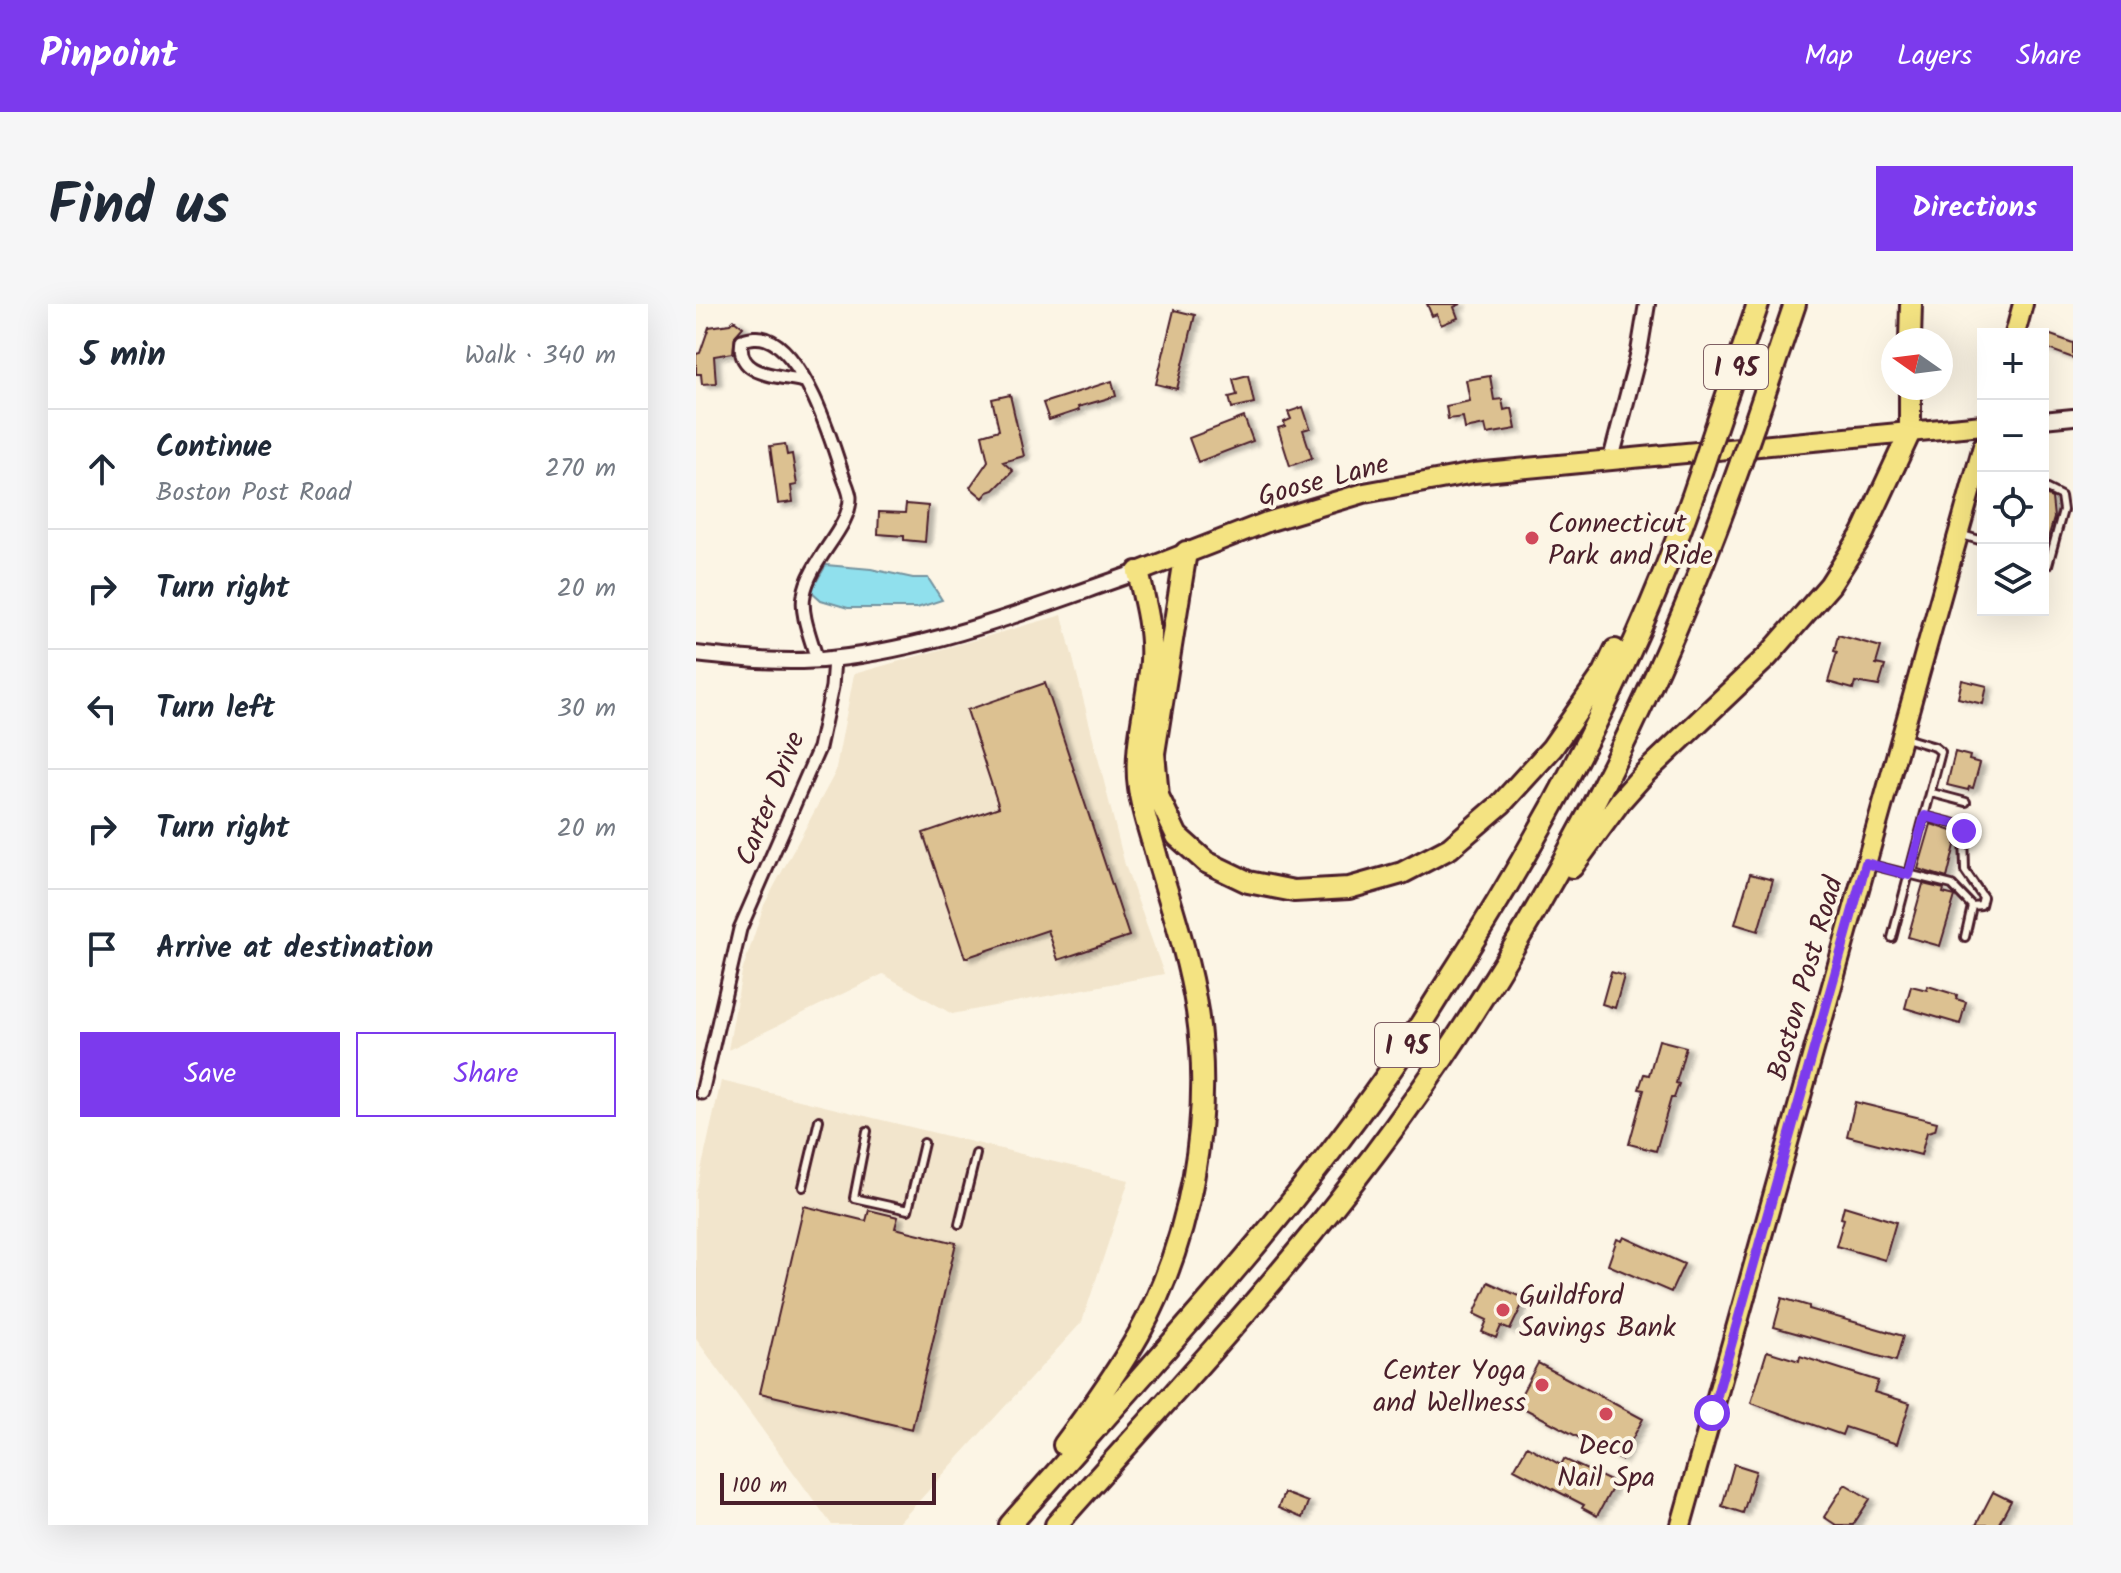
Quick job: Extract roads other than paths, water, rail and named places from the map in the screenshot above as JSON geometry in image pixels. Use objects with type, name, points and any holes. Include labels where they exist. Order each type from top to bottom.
[{"type":"highway","name":"I 95","points":[[1010,1525],[1270,1228],[1385,1079],[1496,907],[1541,829],[1628,655],[1694,492],[1758,304]]},
{"type":"highway","name":"I 95","points":[[1056,1525],[1310,1236],[1388,1135],[1507,958],[1610,774],[1659,669],[1708,555],[1795,304]]},
{"type":"highway","points":[[1910,328],[1911,304]]},
{"type":"highway","points":[[1507,958],[1621,800],[1768,656],[1830,585],[1863,533],[1910,432],[1910,400]]},
{"type":"highway","points":[[1186,552],[1154,753],[1158,796],[1177,836],[1206,862],[1248,882],[1294,891],[1349,888],[1402,873],[1450,848],[1501,804],[1552,748],[1604,673],[1694,492]]},
{"type":"highway","points":[[1004,1525],[1090,1411],[1139,1333],[1172,1257],[1198,1147],[1202,1076],[1197,1012],[1182,941],[1139,787],[1139,743],[1151,659],[1149,614],[1138,572]]},
{"type":"main road","points":[[2017,328],[2023,304]]},
{"type":"main road","name":"Goose Lane","points":[[1138,572],[1267,522],[1364,493],[1474,473],[1977,426]]},
{"type":"main road","name":"Boston Post Road","points":[[1681,1525],[1959,534],[1979,472]]},
{"type":"street","points":[[1611,459],[1639,352],[1647,304]]},
{"type":"street","points":[[804,381],[757,371],[745,364],[740,352],[742,340],[754,337],[767,339],[795,364],[804,381],[832,440],[850,498],[843,522],[812,568],[803,597],[817,660]]},
{"type":"street","points":[[2049,419],[2073,417]]},
{"type":"street","name":"Goose Lane","points":[[696,654],[763,661],[817,660],[926,642],[1138,572]]},
{"type":"street","name":"Carter Drive","points":[[702,1093],[740,929],[819,748],[832,687],[834,659]]},
{"type":"lane","points":[[2049,490],[2061,496],[2063,510],[2049,561]]},
{"type":"lane","points":[[1959,534],[1977,539]]},
{"type":"lane","points":[[1892,938],[1941,752],[1935,747],[1902,738]]},
{"type":"lane","points":[[1932,793],[1966,802]]},
{"type":"lane","points":[[1925,816],[1960,825],[1964,831],[1965,871],[1983,897],[1981,905],[1972,906]]},
{"type":"lane","points":[[1866,863],[1952,885],[1972,906]]},
{"type":"lane","points":[[1965,937],[1972,906]]},
{"type":"lane","points":[[803,1187],[819,1120]]},
{"type":"lane","points":[[867,1131],[854,1198],[908,1210],[924,1143]]},
{"type":"lane","points":[[959,1224],[976,1154]]},
{"type":"water","points":[[826,565],[928,578],[942,600],[917,608],[848,608],[821,600],[811,591]]},
{"type":"place","name":"Connecticut Park and Ride","points":[[1532,538]]},
{"type":"place","name":"Guildford Savings Bank","points":[[1503,1310]]},
{"type":"place","name":"Center Yoga and Wellness","points":[[1542,1385]]},
{"type":"place","name":"Deco Nail Spa","points":[[1606,1414]]}]
